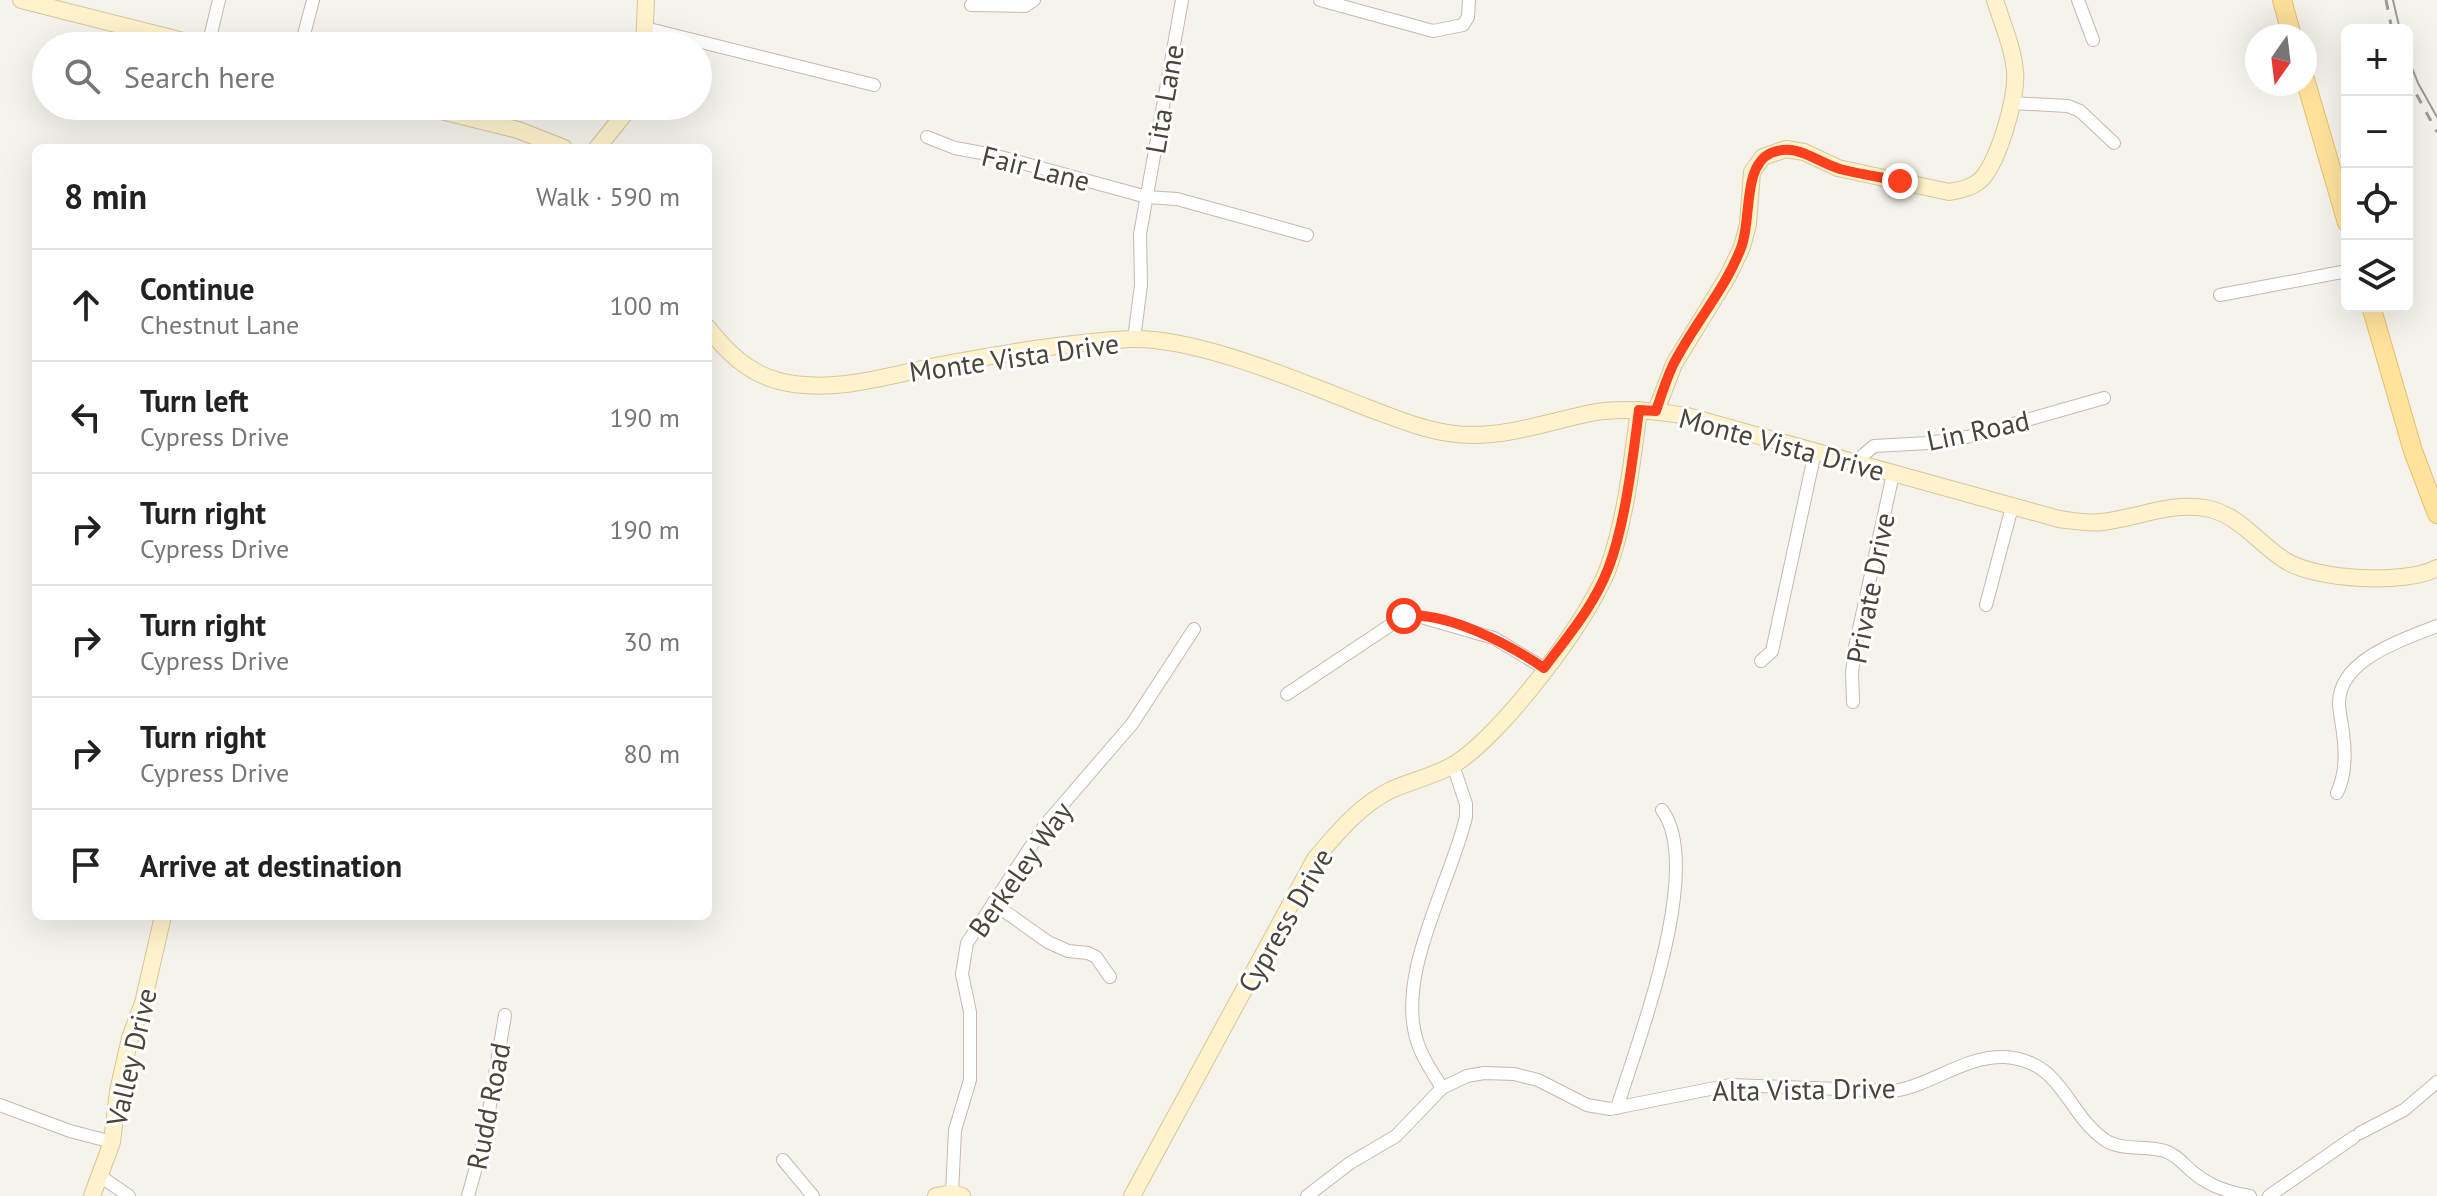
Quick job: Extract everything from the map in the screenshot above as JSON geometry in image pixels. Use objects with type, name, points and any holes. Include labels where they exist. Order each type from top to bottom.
[{"type":"main road","points":[[21,0],[150,32]]},
{"type":"main road","points":[[645,32],[646,0]]},
{"type":"main road","name":"Cypress Drive","points":[[1132,1196],[1315,859],[1342,827],[1370,803],[1389,791],[1453,765],[1483,742],[1510,714],[1588,608],[1608,568],[1648,411],[1742,247],[1748,224],[1752,172],[1763,157],[1786,149],[1804,152],[1838,168],[1934,191],[1966,189],[1980,181],[1995,157],[2016,77],[2013,56],[1995,0]]},
{"type":"main road","points":[[2282,0],[2289,24]]},
{"type":"main road","points":[[2310,96],[2341,202]]},
{"type":"main road","points":[[478,120],[518,130],[554,144]]},
{"type":"main road","points":[[600,144],[620,120]]},
{"type":"main road","points":[[2373,312],[2413,451],[2437,514]]},
{"type":"main road","name":"Monte Vista Drive","points":[[712,333],[729,353],[757,373],[797,384],[829,385],[1062,346],[1134,339],[1177,344],[1217,354],[1437,432],[1473,435],[1508,433],[1594,412],[1648,411],[1687,416],[2012,507],[2084,523],[2100,523],[2166,508],[2206,508],[2232,518],[2287,562],[2304,568],[2348,576],[2393,577],[2437,568]]},
{"type":"main road","name":"Valley Drive","points":[[92,1196],[112,1142],[118,1091],[162,920]]},
{"type":"street","points":[[210,32],[219,0]]},
{"type":"street","points":[[305,32],[313,0]]},
{"type":"street","points":[[971,5],[1025,6],[1034,0]]},
{"type":"street","name":"Lita Lane","points":[[1134,339],[1141,285],[1140,234],[1182,0]]},
{"type":"street","points":[[1320,0],[1433,31],[1463,25],[1468,17],[1469,0]]},
{"type":"street","points":[[2078,0],[2093,40]]},
{"type":"street","points":[[645,28],[661,32]]},
{"type":"street","points":[[712,45],[874,85]]},
{"type":"street","points":[[2011,103],[2068,106],[2080,111],[2114,143]]},
{"type":"street","name":"Fair Lane","points":[[927,137],[955,148],[993,155],[1147,197]]},
{"type":"street","points":[[1147,197],[1177,199],[1307,235]]},
{"type":"street","points":[[2220,295],[2341,272]]},
{"type":"street","name":"Lin Road","points":[[1859,464],[1862,456],[1874,446],[1967,437],[2104,398]]},
{"type":"street","points":[[1761,661],[1772,651],[1815,452]]},
{"type":"street","name":"Private Drive","points":[[1853,702],[1855,647],[1893,474]]},
{"type":"street","points":[[1986,605],[2012,507]]},
{"type":"street","points":[[1287,694],[1404,616],[1414,615],[1494,638],[1544,668]]},
{"type":"street","points":[[2337,793],[2344,779],[2345,747],[2339,700],[2347,676],[2390,645],[2437,626]]},
{"type":"street","name":"Berkeley Way","points":[[950,1195],[955,1130],[970,1080],[970,1012],[962,974],[967,943],[1045,825],[1132,724],[1194,629]]},
{"type":"street","points":[[1442,1088],[1418,1044],[1411,994],[1466,817],[1466,804],[1453,765]]},
{"type":"street","points":[[1617,1108],[1668,942],[1675,843],[1669,820],[1662,810]]},
{"type":"street","points":[[993,903],[1048,942],[1068,951],[1096,957],[1110,977]]},
{"type":"street","name":"Rudd Road","points":[[468,1196],[485,1135],[505,1015]]},
{"type":"street","name":"Alta Vista Drive","points":[[1307,1196],[1337,1172],[1396,1136],[1442,1088],[1467,1076],[1503,1073],[1538,1080],[1587,1105],[1617,1108],[1730,1085],[1894,1091],[1994,1057],[2016,1058],[2034,1064],[2053,1076],[2090,1127],[2106,1141],[2168,1152],[2209,1184],[2250,1196]]},
{"type":"street","points":[[2269,1196],[2357,1135],[2404,1110],[2437,1082]]},
{"type":"street","points":[[0,1105],[70,1131],[112,1142]]},
{"type":"street","points":[[783,1160],[813,1196]]},
{"type":"street","points":[[100,1176],[129,1196]]},
{"type":"tram line","points":[[2393,0],[2399,24]]},
{"type":"tram line","points":[[2413,70],[2437,117]]},
{"type":"railway","points":[[2386,0],[2391,24]]},
{"type":"railway","points":[[2413,88],[2437,132]]},
{"type":"route","points":[[1404,616],[1425,616],[1481,633],[1544,668],[1588,608],[1608,568],[1618,534],[1639,410],[1656,411],[1674,364],[1728,276],[1742,247],[1748,224],[1752,172],[1763,157],[1786,149],[1804,152],[1838,168],[1900,181]]}]
